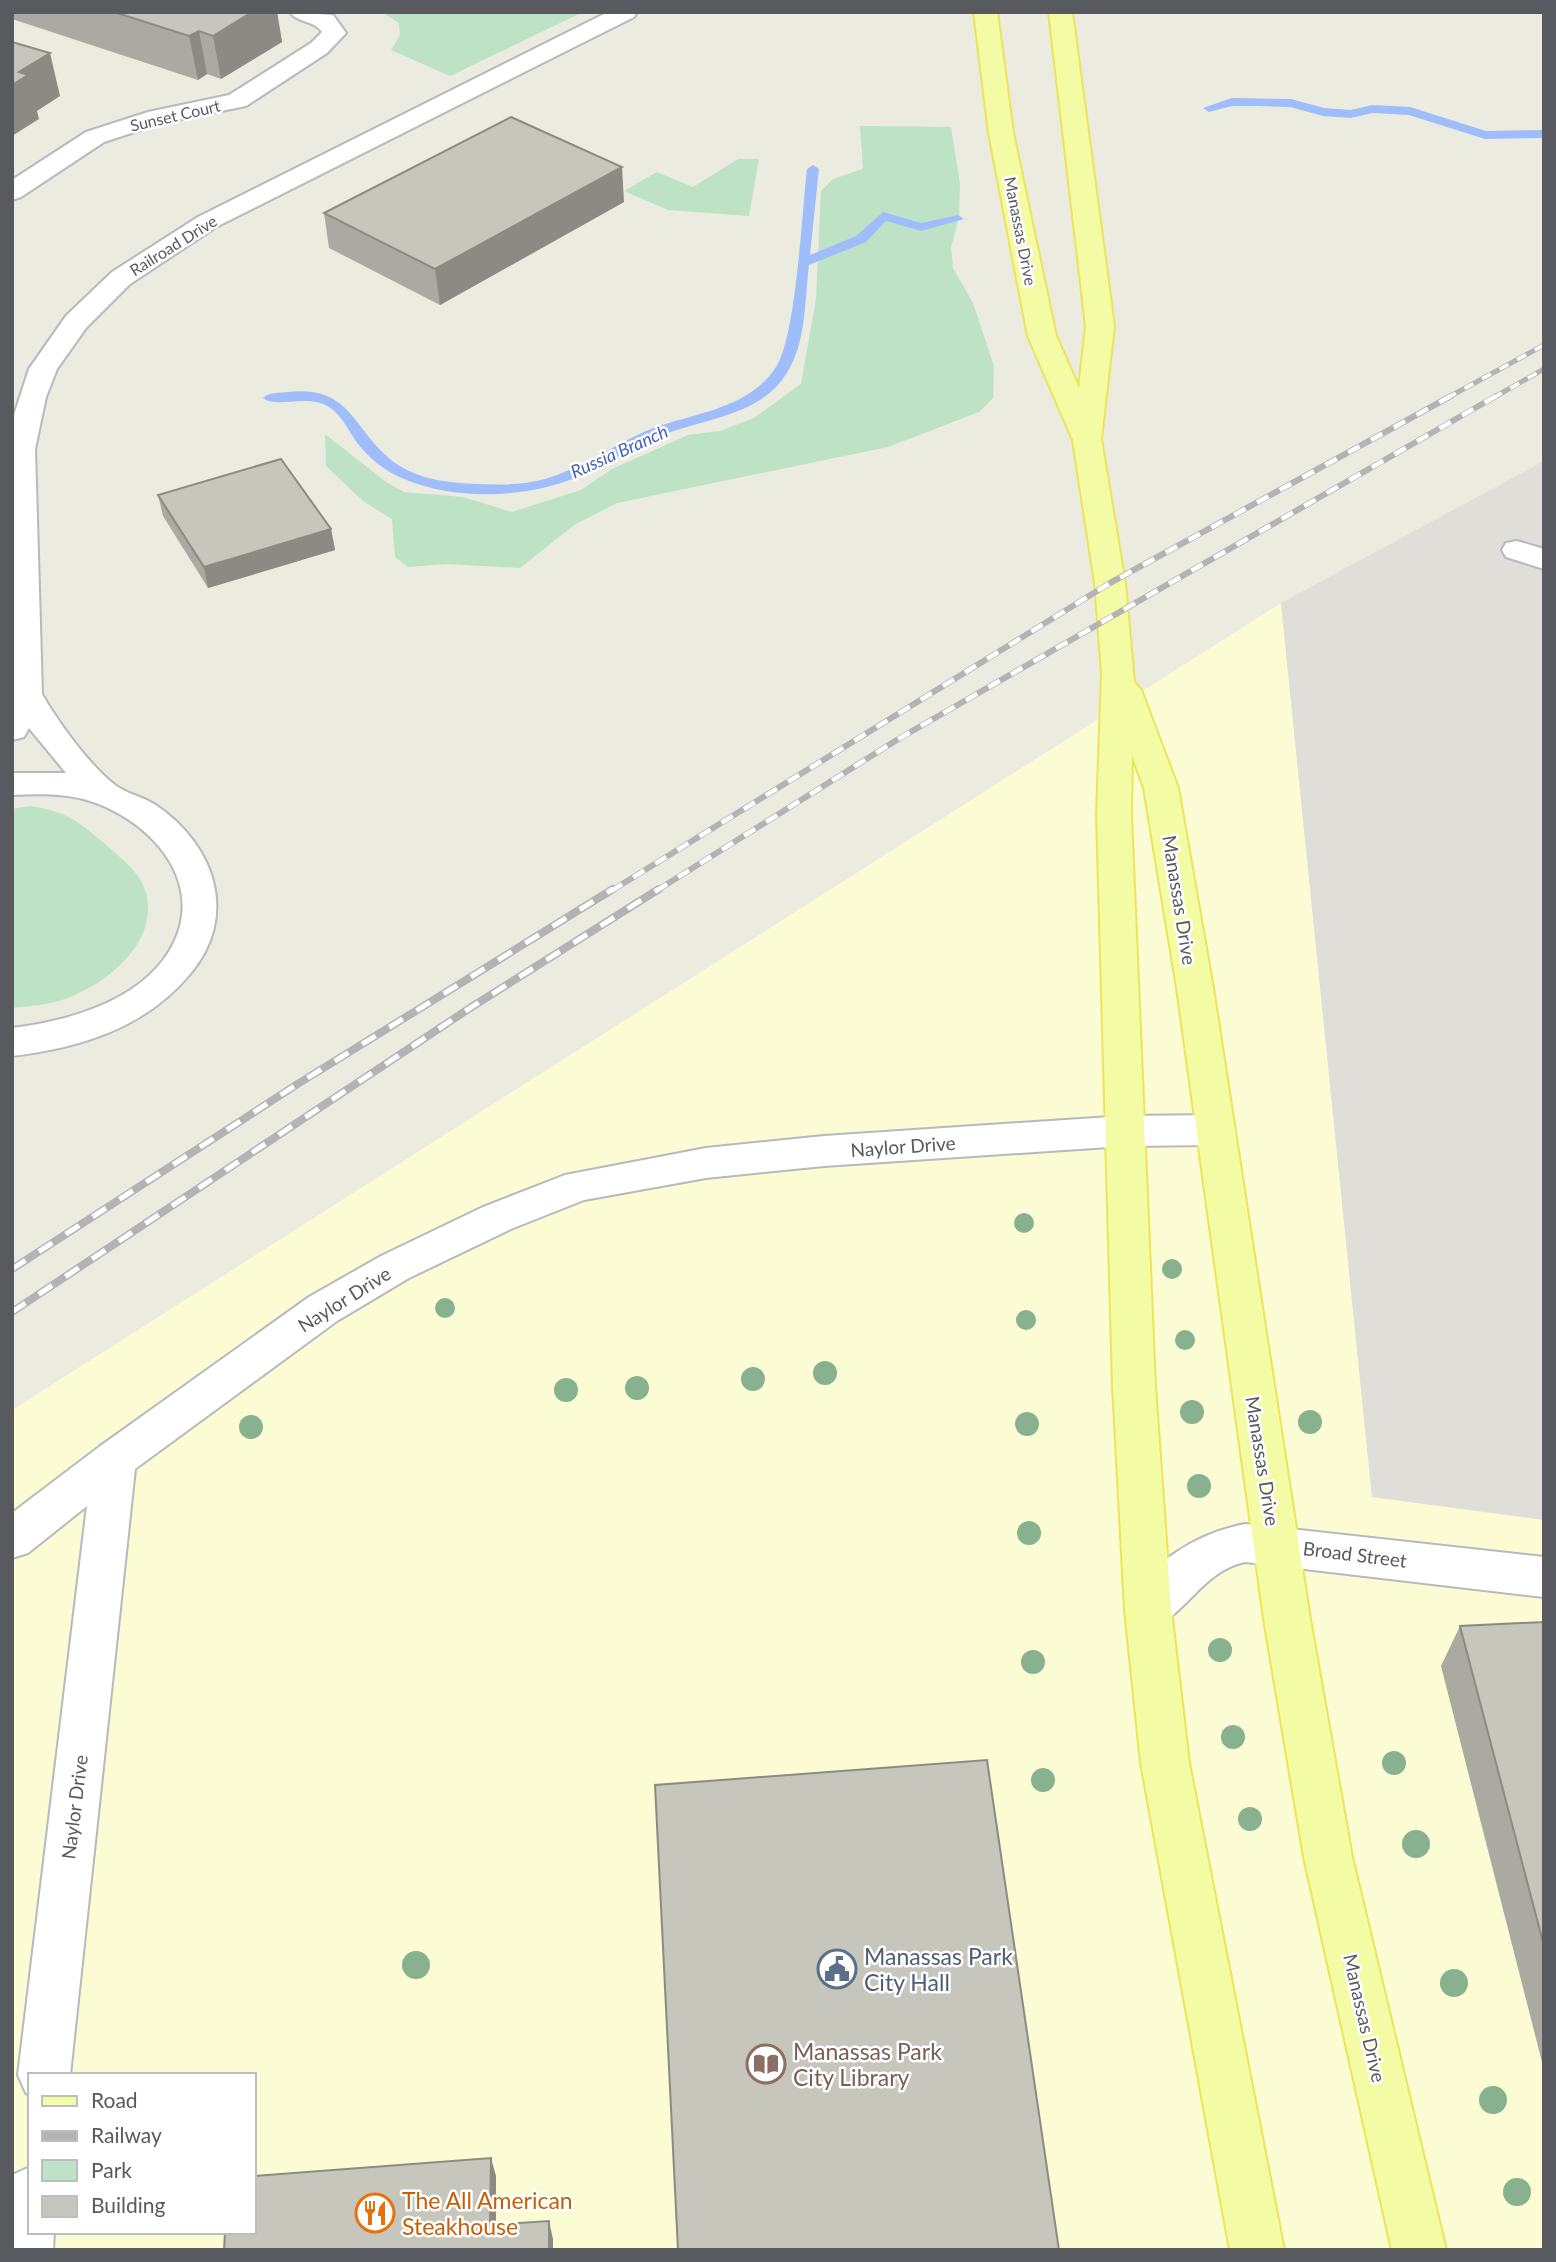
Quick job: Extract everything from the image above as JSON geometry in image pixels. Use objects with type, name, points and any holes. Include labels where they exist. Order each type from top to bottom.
[{"type":"main road","name":"Manassas Drive","points":[[985,12],[1001,133],[1042,336],[1087,440],[1110,583],[1118,672],[1114,815],[1137,1457],[1148,1610],[1165,1763],[1257,2250]]},
{"type":"main road","name":"Manassas Drive","points":[[1060,12],[1100,326],[1087,440]]},
{"type":"main road","name":"Manassas Drive","points":[[1118,672],[1161,788],[1276,1545],[1328,1857],[1419,2250]]},
{"type":"street","name":"Sunset Court","points":[[12,192],[96,137],[156,117],[237,101],[319,48],[334,33],[325,20],[301,12]]},
{"type":"street","name":"Railroad Drive","points":[[12,729],[26,694],[20,449],[43,369],[76,322],[121,278],[206,222],[626,12]]},
{"type":"street","points":[[12,368],[43,369]]},
{"type":"street","name":"Railroad Drive","points":[[26,694],[44,727],[105,795]]},
{"type":"street","name":"Railroad Drive","points":[[12,784],[66,783],[138,808],[162,827],[181,849],[202,900],[199,925],[184,957],[156,987],[127,1008],[92,1026],[43,1039],[12,1042]]},
{"type":"street","name":"Naylor Drive","points":[[44,2073],[114,1460],[323,1309],[395,1267],[486,1223],[579,1186],[706,1163],[811,1152],[1125,1131],[1214,1130]]},
{"type":"street","points":[[12,1539],[114,1460]]},
{"type":"street","name":"Broad Street","points":[[1148,1610],[1194,1564],[1227,1545],[1276,1545],[1544,1577]]},
{"type":"street","points":[[26,2250],[28,2222]]},
{"type":"shaded area","points":[[1544,461],[1544,1520],[1372,1497],[1281,603]]},
{"type":"shaded area","points":[[1281,603],[1372,1497],[1544,1520],[1544,2250],[12,2250],[12,1410]]},
{"type":"green space","points":[[583,12],[450,76],[391,50],[400,35],[399,23],[385,14]]},
{"type":"green space","points":[[860,126],[951,127],[960,184],[959,217],[951,247],[953,268],[973,303],[994,366],[993,398],[979,412],[888,447],[617,503],[574,525],[520,568],[446,564],[408,567],[395,557],[392,519],[363,501],[326,466],[325,434],[386,482],[404,492],[463,497],[512,512],[581,490],[612,469],[688,435],[720,431],[754,418],[801,384],[816,299],[821,191],[833,179],[863,169]]},
{"type":"green space","points":[[738,159],[759,159],[749,216],[668,210],[624,191],[657,172],[693,187]]},
{"type":"green space","points":[[30,806],[71,818],[123,860],[140,878],[146,893],[148,911],[145,928],[137,944],[113,972],[81,992],[59,1001],[12,1008],[12,809]]},
{"type":"building","points":[[114,12],[252,12],[213,36],[199,31],[189,36]]},
{"type":"building","points":[[12,42],[50,53],[19,72],[28,75],[12,85]]},
{"type":"building","points":[[511,117],[622,167],[435,269],[324,213]]},
{"type":"building","points":[[281,459],[331,529],[204,567],[158,495]]},
{"type":"building","points":[[1544,1622],[1544,1946],[1460,1626]]},
{"type":"building","name":"Manassas Park City Hall","points":[[987,1760],[1059,2250],[678,2250],[655,1785]]},
{"type":"building","name":"The All American Steakhouse","points":[[491,2158],[490,2225],[549,2221],[549,2250],[224,2250],[225,2234],[256,2234],[256,2176]]},
{"type":"waterway","points":[[1209,108],[1232,102],[1258,102],[1291,103],[1323,112],[1351,114],[1372,109],[1410,111],[1485,135],[1544,134]]},
{"type":"waterway","name":"Russia Branch","points":[[270,398],[299,395],[320,397],[334,404],[345,414],[377,456],[409,476],[441,485],[495,489],[526,487],[563,477],[667,428],[742,404],[772,383],[784,367],[793,347],[813,169]]},
{"type":"waterway","points":[[803,263],[861,239],[883,216],[921,227],[958,219]]},
{"type":"railway","points":[[1447,398],[1544,345]]},
{"type":"railway","points":[[1493,398],[1544,369]]},
{"type":"railway","points":[[611,891],[1110,583],[1451,396]]},
{"type":"railway","points":[[656,891],[900,738],[1496,396]]},
{"type":"railway","points":[[12,1269],[296,1085],[613,889]]},
{"type":"railway","points":[[12,1312],[470,1008],[659,889]]},
{"type":"place","name":"Manassas Park City Hall","points":[[837,1969]]},
{"type":"place","name":"Manassas Park City Library","points":[[766,2064]]},
{"type":"place","name":"The All American Steakhouse","points":[[375,2213]]}]
